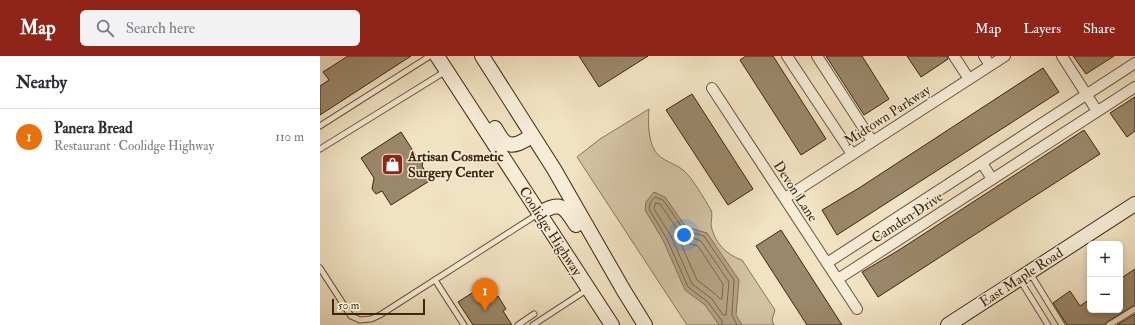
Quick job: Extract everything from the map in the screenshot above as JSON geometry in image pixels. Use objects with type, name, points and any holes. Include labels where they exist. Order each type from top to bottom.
[{"type":"main road","name":"Coolidge Highway","points":[[437,56],[612,325]]},
{"type":"main road","points":[[482,56],[554,169],[645,325]]},
{"type":"main road","points":[[447,70],[460,74],[504,142],[509,145],[522,142],[532,135]]},
{"type":"main road","name":"East Maple Road","points":[[948,325],[1135,204]]},
{"type":"main road","points":[[539,213],[555,206],[562,207],[567,211],[611,281],[624,291]]},
{"type":"street","points":[[787,56],[852,154]]},
{"type":"street","points":[[816,56],[872,141]]},
{"type":"street","points":[[954,56],[969,79]]},
{"type":"street","points":[[984,56],[990,65]]},
{"type":"street","name":"Midtown Parkway","points":[[785,198],[1004,56]]},
{"type":"street","points":[[1062,56],[1097,111]]},
{"type":"street","name":"Camden Drive","points":[[827,262],[1135,63]]},
{"type":"street","name":"Camden Drive","points":[[838,279],[1135,87]]},
{"type":"street","name":"Devon Lane","points":[[712,88],[857,309]]},
{"type":"street","points":[[982,162],[992,179]]},
{"type":"lane","points":[[320,126],[430,56]]},
{"type":"lane","points":[[320,149],[447,70]]},
{"type":"lane","points":[[320,268],[351,316],[360,320],[371,319],[380,315],[539,213]]},
{"type":"lane","points":[[1024,276],[1048,325]]},
{"type":"lane","points":[[1024,276],[1062,325]]},
{"type":"lane","points":[[435,280],[464,325]]},
{"type":"lane","points":[[533,325],[589,289]]},
{"type":"lane","points":[[1109,325],[1135,309]]},
{"type":"lane","points":[[518,325],[534,314]]},
{"type":"shaded area","points":[[649,109],[650,136],[655,151],[664,160],[687,173],[694,183],[711,210],[711,225],[718,242],[731,255],[742,260],[775,310],[772,320],[774,325],[687,325],[577,157],[600,139]]},
{"type":"water","points":[[654,192],[665,197],[686,227],[707,233],[739,280],[736,315],[742,325],[719,325],[705,305],[685,290],[663,240],[645,210],[646,202]]},
{"type":"building","points":[[348,56],[411,56],[320,115],[320,86],[329,80],[323,72]]},
{"type":"building","points":[[579,56],[648,56],[599,87]]},
{"type":"building","points":[[746,56],[773,56],[826,139],[801,155],[740,60]]},
{"type":"building","points":[[826,56],[862,56],[889,99],[864,115]]},
{"type":"building","points":[[907,56],[948,56],[948,59],[921,77]]},
{"type":"building","points":[[1073,56],[1114,56],[1086,74]]},
{"type":"building","points":[[1043,68],[1059,92],[837,235],[822,210],[859,188]]},
{"type":"building","points":[[692,94],[753,189],[728,205],[666,110]]},
{"type":"building","points":[[1135,97],[1135,131],[1127,137],[1110,113]]},
{"type":"building","points":[[1084,130],[1100,154],[878,297],[862,272],[899,250]]},
{"type":"building","points":[[401,132],[417,157],[424,158],[422,166],[431,180],[391,205],[382,191],[376,194],[372,189],[374,178],[361,158]]},
{"type":"building","points":[[781,230],[842,325],[807,325],[756,246]]},
{"type":"building","points":[[1135,269],[1135,305],[1123,312],[1123,277]]},
{"type":"building","points":[[486,284],[495,298],[498,296],[506,309],[503,311],[512,325],[473,325],[458,302]]},
{"type":"building","points":[[1070,291],[1080,306],[1087,301],[1087,313],[1122,313],[1107,322],[1105,325],[1067,325],[1053,303]]},
{"type":"building","points":[[1135,314],[1135,325],[1117,325]]},
{"type":"place","name":"Artisan Cosmetic Surgery Center","points":[[393,164]]},
{"type":"place","name":"Panera Bread","points":[[485,311]]}]
